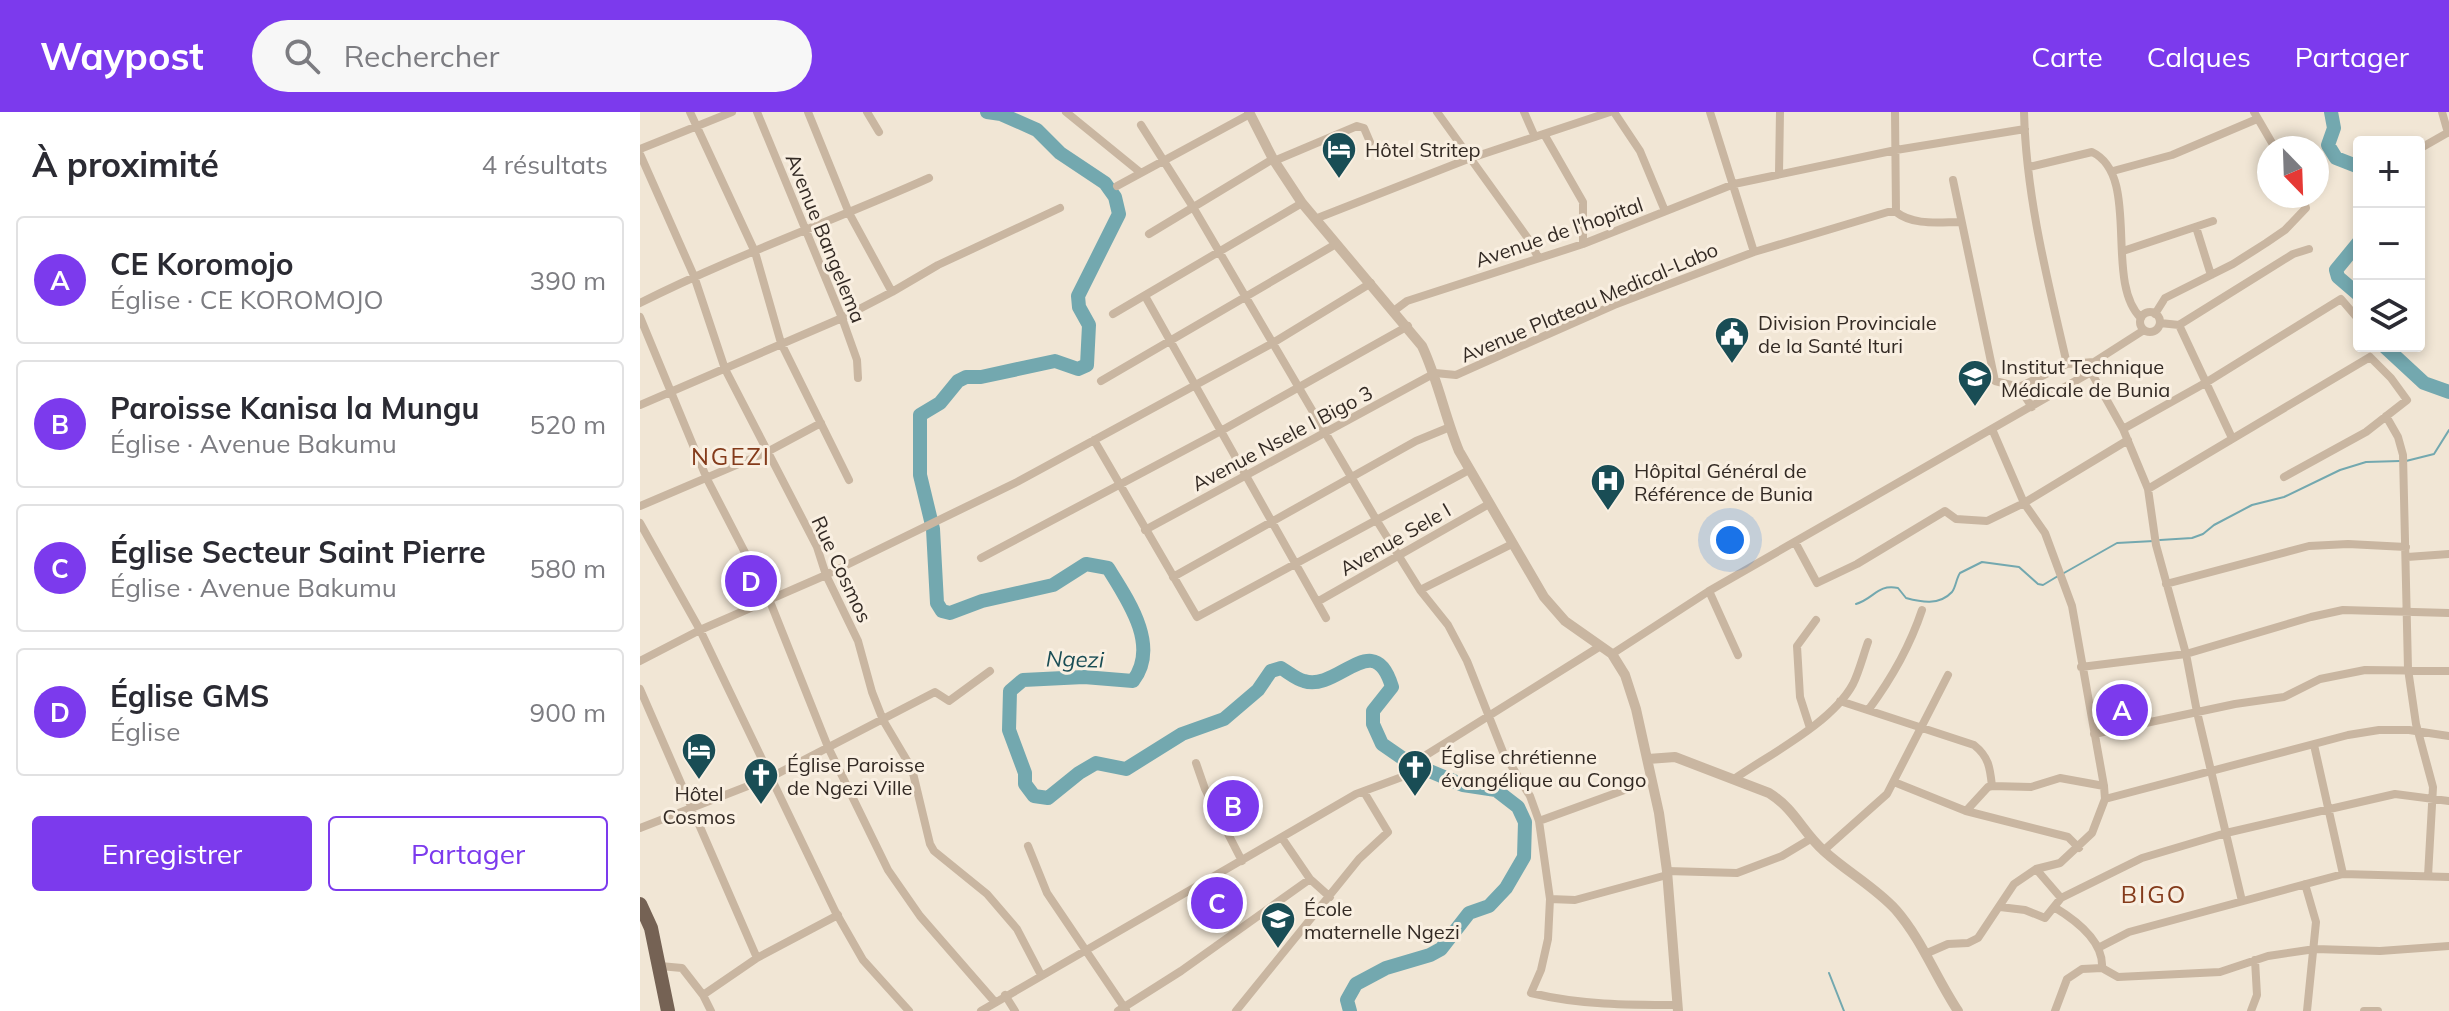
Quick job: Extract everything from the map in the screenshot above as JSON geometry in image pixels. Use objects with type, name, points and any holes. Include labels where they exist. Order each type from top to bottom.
[{"type":"main road","points":[[640,904],[651,928],[668,1011]]},
{"type":"street","points":[[690,112],[755,252],[781,343],[849,480]]},
{"type":"street","points":[[640,151],[732,112]]},
{"type":"street","name":"Avenue Bangelema","points":[[757,112],[842,318],[857,360],[858,378]]},
{"type":"street","points":[[808,112],[849,213],[892,292]]},
{"type":"street","points":[[867,112],[879,132]]},
{"type":"street","points":[[1066,112],[1141,173]]},
{"type":"street","points":[[1437,112],[1527,237],[1538,257]]},
{"type":"street","points":[[1524,112],[1583,202],[1583,244]]},
{"type":"street","points":[[1315,219],[1468,159],[1612,112],[1640,151],[1665,211]]},
{"type":"street","points":[[1779,173],[1780,112]]},
{"type":"street","points":[[1895,112],[1896,212],[1916,221],[1961,222]]},
{"type":"street","points":[[2024,112],[2043,260],[2067,364]]},
{"type":"street","points":[[2425,146],[2448,133],[2442,112]]},
{"type":"street","points":[[1117,186],[1164,160],[1250,113],[1274,160],[1302,203],[1395,310],[1422,346],[1435,373],[1450,427],[1469,470],[1544,597],[1565,621],[1612,654],[1625,675],[1648,759],[1667,873],[1678,1008],[1561,1000],[1531,993],[1541,970],[1548,939],[1550,899],[1539,821],[1530,796],[1503,752],[1490,714],[1448,625],[1398,556],[1193,207],[1164,160],[1141,125]]},
{"type":"street","points":[[1713,113],[1734,184],[1734,194],[1754,252]]},
{"type":"street","points":[[2113,171],[2172,155],[2255,115],[2268,136]]},
{"type":"street","points":[[1149,234],[1274,160],[1357,126],[1364,128],[1370,142]]},
{"type":"street","name":"Avenue de l'hopital","points":[[1395,310],[1407,301],[1583,244],[1734,184],[1896,150],[2025,129]]},
{"type":"street","name":"Rue Cosmos","points":[[640,151],[694,276],[725,369],[817,547],[826,575],[858,641],[883,720],[912,769],[930,844],[934,851],[987,894],[1017,929],[1041,975]]},
{"type":"street","points":[[2029,167],[2092,152],[2099,155],[2113,171],[2123,272],[2135,312],[2141,318]]},
{"type":"street","points":[[640,303],[694,276],[929,178]]},
{"type":"street","points":[[1953,180],[1995,381],[2019,387],[2067,364],[2094,362],[2144,330],[2154,331],[2160,323]]},
{"type":"street","points":[[1113,314],[1302,203]]},
{"type":"street","points":[[640,405],[842,318],[938,265],[1060,208]]},
{"type":"street","points":[[2155,314],[2165,298],[2233,264],[2285,230],[2306,208]]},
{"type":"street","name":"Avenue Plateau Medical-Labo","points":[[1435,373],[1456,375],[1614,305],[1754,252],[1896,212]]},
{"type":"street","points":[[2123,251],[2213,221]]},
{"type":"street","points":[[2196,227],[2211,275]]},
{"type":"street","points":[[1101,381],[1336,244]]},
{"type":"street","points":[[2160,323],[2179,325],[2293,254],[2309,249]]},
{"type":"street","points":[[640,661],[700,630],[826,575],[936,522],[1271,344],[1371,283]]},
{"type":"street","points":[[1145,296],[1326,618]]},
{"type":"street","points":[[2123,429],[2207,382],[2341,299],[2353,313]]},
{"type":"street","points":[[2144,330],[2140,327],[2141,318],[2150,312],[2160,323]]},
{"type":"street","points":[[640,317],[707,479],[769,599],[828,747],[888,870],[920,916],[994,1001]]},
{"type":"street","points":[[2179,325],[2232,438]]},
{"type":"street","points":[[981,558],[1219,432],[1408,326]]},
{"type":"street","points":[[2148,489],[2370,352],[2407,400],[2366,432],[2284,477]]},
{"type":"street","points":[[1612,654],[1709,591],[2091,372],[2094,362]]},
{"type":"street","points":[[2091,372],[2123,429],[2148,489],[2155,542],[2186,654],[2242,901]]},
{"type":"street","name":"Avenue Nsele I Bigo 3","points":[[1145,530],[1435,373]]},
{"type":"street","points":[[2019,387],[2032,407]]},
{"type":"street","points":[[2386,416],[2398,437],[2403,455],[2408,669],[2418,732],[2433,787],[2428,876]]},
{"type":"street","points":[[640,506],[767,452],[821,423]]},
{"type":"street","points":[[1173,577],[1416,441],[1450,427]]},
{"type":"street","points":[[1925,954],[1948,944],[1968,943],[1978,938],[2014,884],[2036,869],[2060,863],[2079,848],[2092,833],[2105,799],[2072,606],[2045,533],[2024,503],[1992,429]]},
{"type":"street","points":[[1094,440],[1197,617],[1469,470]]},
{"type":"street","points":[[1795,542],[1817,583],[1857,564],[1945,511],[1956,519],[1987,521],[2024,503],[2128,440]]},
{"type":"street","name":"Avenue Sele I","points":[[1317,602],[1489,504]]},
{"type":"street","points":[[640,523],[700,630],[838,915],[863,960],[909,1011]]},
{"type":"street","points":[[1420,590],[1512,544]]},
{"type":"street","points":[[2166,584],[2309,546],[2348,544],[2406,547]]},
{"type":"street","points":[[2407,557],[2449,554]]},
{"type":"street","points":[[1709,591],[1738,655]]},
{"type":"street","points":[[1869,709],[1887,685],[1913,637],[1922,610]]},
{"type":"street","points":[[2081,667],[2186,654],[2343,610],[2449,613]]},
{"type":"street","points":[[1810,728],[1800,697],[1797,646],[1816,620]]},
{"type":"street","points":[[1734,779],[1810,728],[1840,701],[1853,685],[1868,642]]},
{"type":"street","points":[[981,1011],[1356,794],[1414,771],[1420,762],[1490,714],[1599,647]]},
{"type":"street","points":[[2094,734],[2284,697],[2320,679],[2365,670],[2449,671]]},
{"type":"street","points":[[640,828],[771,777],[935,692],[949,701],[990,671]]},
{"type":"street","points":[[1823,851],[1887,794],[1948,675]]},
{"type":"street","points":[[640,689],[757,958]]},
{"type":"street","points":[[1840,701],[1974,745],[1990,764],[1992,786]]},
{"type":"street","points":[[2105,799],[2348,735],[2379,730],[2449,736]]},
{"type":"street","points":[[2314,745],[2343,874]]},
{"type":"street","points":[[1648,759],[1675,757],[1779,799],[1796,815],[1823,851],[1880,895],[1912,932],[1958,1011]]},
{"type":"street","points":[[1196,763],[1205,789],[1242,861]]},
{"type":"street","points":[[1966,811],[1992,786],[2031,787],[2060,778],[2104,786]]},
{"type":"street","points":[[1539,821],[1652,780]]},
{"type":"street","points":[[1894,782],[1966,811],[2068,837],[2079,848]]},
{"type":"street","points":[[1227,1011],[1238,1007],[1359,859],[1388,832],[1364,792]]},
{"type":"street","points":[[2000,907],[2025,910],[2045,918],[2061,898],[2142,858],[2226,833],[2395,794],[2449,801]]},
{"type":"street","points":[[1282,838],[1310,879],[1330,897]]},
{"type":"street","points":[[1550,899],[1575,900],[1667,873],[1737,873],[1782,856],[1812,838]]},
{"type":"street","points":[[1028,846],[1047,893],[1123,1010],[1310,879]]},
{"type":"street","points":[[2036,869],[2061,898]]},
{"type":"street","points":[[2098,948],[2129,932],[2343,874],[2449,877]]},
{"type":"street","points":[[2305,884],[2316,922],[2307,1011]]},
{"type":"street","points":[[2054,907],[2072,918],[2098,948],[2102,968]]},
{"type":"street","points":[[703,995],[757,958],[838,915]]},
{"type":"street","points":[[2055,1011],[2067,979],[2082,969],[2102,968],[2118,977],[2220,972],[2255,960],[2315,949],[2380,951],[2449,946]]},
{"type":"street","points":[[2251,1011],[2257,995],[2255,960]]},
{"type":"street","points":[[660,966],[682,968],[711,1011]]},
{"type":"street","points":[[1005,995],[1015,1011]]},
{"type":"street","points":[[1558,1011],[1561,1000]]},
{"type":"street","points":[[2364,1011],[2378,1011]]},
{"type":"waterway","name":"Ngezi","points":[[987,112],[1001,114],[1037,130],[1060,153],[1105,183],[1115,197],[1119,214],[1078,296],[1079,307],[1089,325],[1087,365],[1078,369],[1055,361],[981,377],[966,377],[958,381],[940,403],[920,415],[920,475],[933,529],[937,603],[942,611],[950,613],[982,601],[1053,585],[1086,564],[1108,568],[1138,623],[1143,653],[1133,681],[1084,677],[1023,680],[1010,691],[1009,730],[1025,773],[1025,784],[1034,796],[1048,798],[1096,763],[1126,769],[1182,734],[1224,719],[1258,690],[1271,671],[1281,668],[1301,680],[1317,682],[1365,661],[1375,662],[1384,670],[1392,687],[1373,711],[1373,724],[1382,744],[1408,762],[1463,785],[1496,790],[1518,807],[1525,822],[1524,857],[1506,888],[1489,906],[1469,913],[1441,949],[1386,968],[1356,984],[1347,1000],[1350,1011]]},
{"type":"waterway","name":"Ngezi","points":[[2331,112],[2334,128],[2328,145],[2336,158],[2353,165]]},
{"type":"waterway","name":"Ngezi","points":[[2353,249],[2336,270],[2338,277],[2353,290]]},
{"type":"waterway","name":"Ngezi","points":[[2390,352],[2424,383],[2449,392]]},
{"type":"waterway","points":[[2406,461],[2434,454],[2449,430]]},
{"type":"waterway","points":[[2160,540],[2192,538],[2203,534],[2252,505],[2284,497],[2340,470],[2366,462],[2400,461]]},
{"type":"waterway","points":[[2064,573],[2117,543],[2154,541]]},
{"type":"waterway","points":[[1856,604],[1891,587],[1898,588],[1906,598],[1930,602],[1941,599],[1952,592],[1960,573],[1982,562],[2019,567],[2043,585],[2058,576]]},
{"type":"waterway","points":[[1829,973],[1844,1011]]},
{"type":"place","name":"Hôtel Stritep","points":[[1339,180]]},
{"type":"place","name":"Division Provinciale de la Santé Ituri","points":[[1732,365]]},
{"type":"place","name":"Institut Technique Médicale de Bunia","points":[[1975,408]]},
{"type":"place","name":"Hôpital Général de Référence de Bunia","points":[[1608,512]]},
{"type":"place","name":"Église GMS","points":[[751,581]]},
{"type":"place","name":"CE Koromojo","points":[[2122,710]]},
{"type":"place","name":"Hôtel Cosmos","points":[[699,781]]},
{"type":"place","name":"Église chrétienne évangélique au Congo","points":[[1415,798]]},
{"type":"place","name":"Église Paroisse de Ngezi Ville","points":[[761,806]]},
{"type":"place","name":"Paroisse Kanisa la Mungu","points":[[1233,806]]},
{"type":"place","name":"Église Secteur Saint Pierre","points":[[1217,903]]},
{"type":"place","name":"École maternelle Ngezi","points":[[1278,950]]},
{"type":"district","name":"NGEZI","points":[[731,456]]},
{"type":"district","name":"BIGO","points":[[2154,894]]}]
